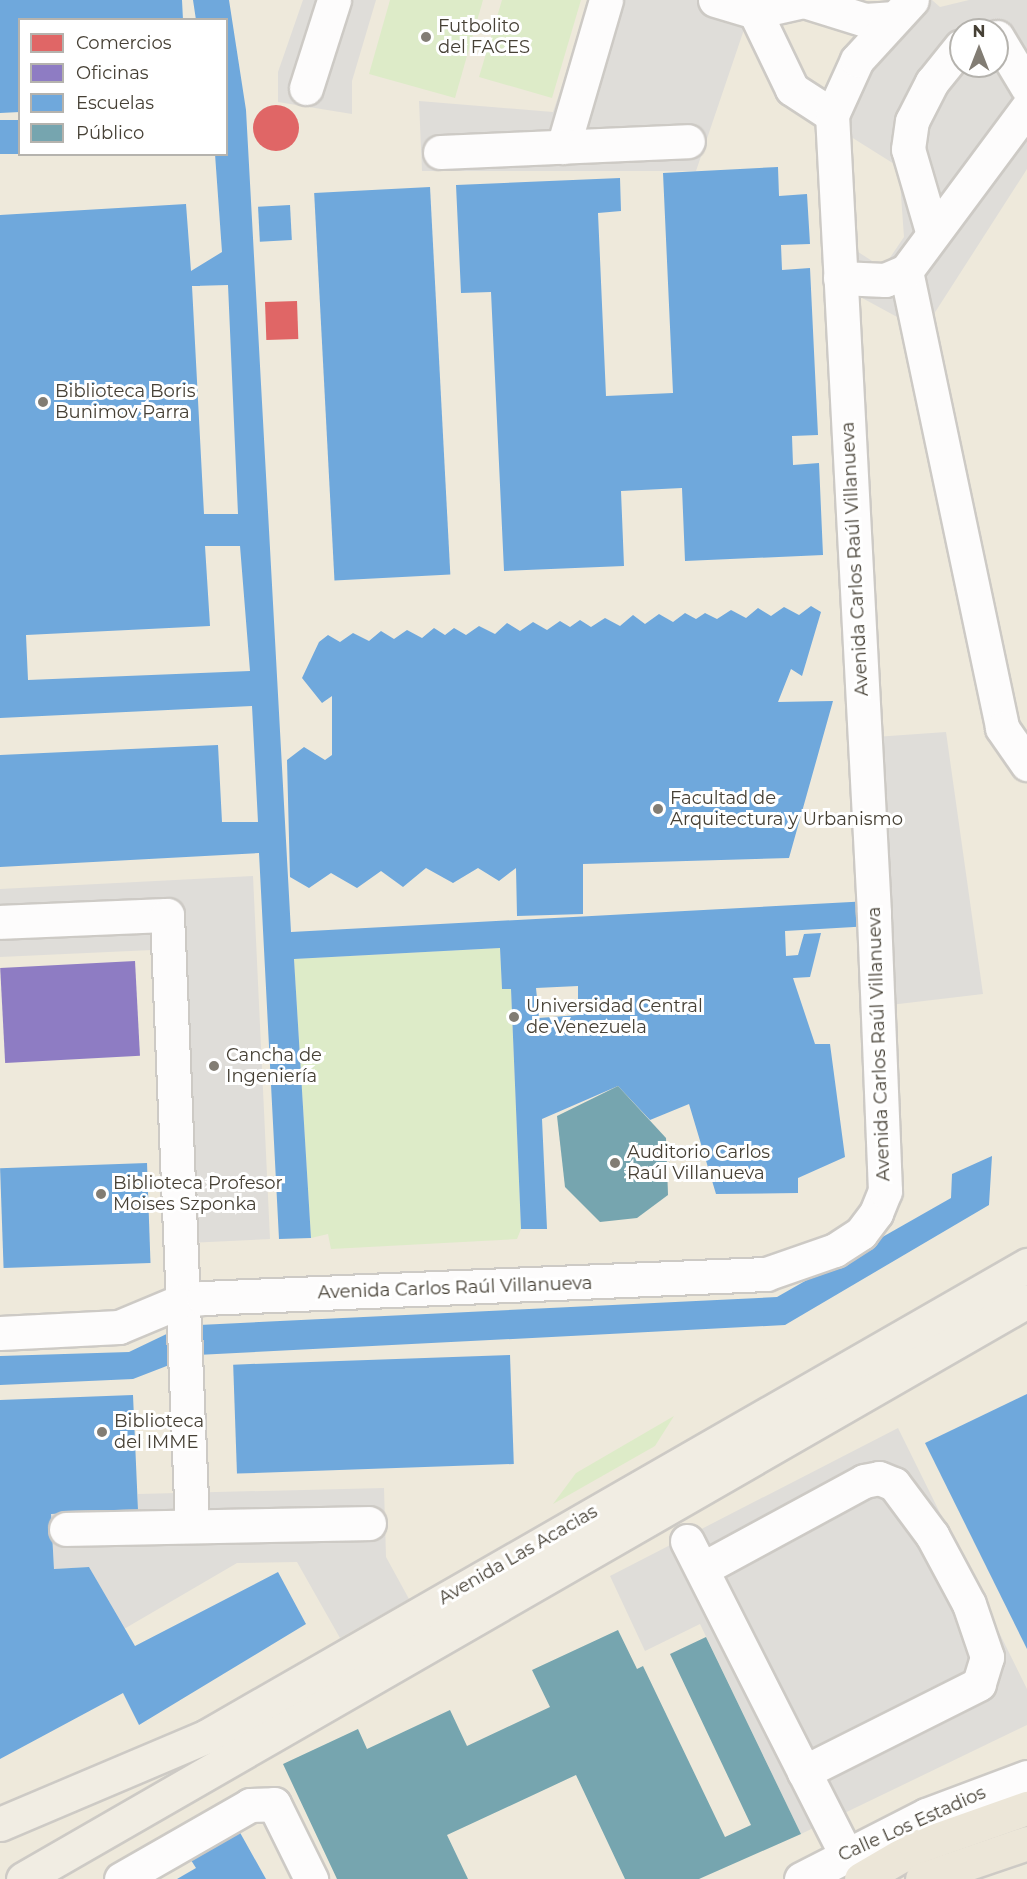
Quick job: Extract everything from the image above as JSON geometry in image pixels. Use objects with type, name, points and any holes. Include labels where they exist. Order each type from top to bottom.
[{"type":"highway","points":[[853,1867],[1027,1808]]},
{"type":"highway","points":[[922,1879],[1027,1843]]},
{"type":"main road","name":"Avenida Las Acacias","points":[[0,1824],[207,1736],[1027,1265]]},
{"type":"main road","name":"Avenida Las Acacias","points":[[23,1879],[1027,1301]]},
{"type":"street","points":[[306,88],[334,0]]},
{"type":"street","points":[[563,147],[606,0]]},
{"type":"street","points":[[715,0],[755,12],[804,1],[865,20],[904,9]]},
{"type":"street","name":"Avenida Carlos Raúl Villanueva","points":[[0,1333],[119,1327],[184,1300],[766,1274],[836,1250],[861,1233],[876,1213],[885,1191],[874,913],[832,115],[857,60],[904,9]]},
{"type":"street","points":[[755,12],[792,89],[832,115]]},
{"type":"street","points":[[1009,57],[1027,87]]},
{"type":"street","points":[[932,231],[908,149],[912,121],[949,64]]},
{"type":"street","points":[[840,278],[885,280],[906,271],[932,231],[1027,108]]},
{"type":"street","points":[[440,152],[688,141]]},
{"type":"street","points":[[906,271],[1002,728],[1027,764]]},
{"type":"street","points":[[0,922],[167,915],[192,1525]]},
{"type":"street","points":[[804,1772],[979,1684],[987,1657],[969,1604],[932,1535],[894,1484],[879,1479],[864,1481],[694,1555],[804,1772],[853,1867]]},
{"type":"street","points":[[66,1529],[369,1522]]},
{"type":"street","name":"Calle Los Estadios","points":[[801,1879],[853,1867],[1027,1777]]},
{"type":"street","points":[[121,1879],[250,1805],[274,1804],[311,1879]]},
{"type":"shaded area","name":"Universidad Central de Venezuela","points":[[0,0],[1027,0],[1027,1879],[0,1879]]},
{"type":"shaded area","points":[[303,0],[376,0],[352,81],[352,114],[278,102],[278,72]]},
{"type":"shaded area","points":[[591,0],[754,0],[696,171],[422,171],[419,101],[553,112]]},
{"type":"shaded area","points":[[912,0],[932,0],[940,7],[969,0],[1027,0],[1027,169],[923,331],[840,286],[838,239],[883,268],[904,237],[899,167],[832,125]]},
{"type":"shaded area","points":[[946,732],[983,994],[890,1005],[875,737]]},
{"type":"shaded area","points":[[253,876],[270,1239],[167,1244],[152,950],[0,957],[0,889]]},
{"type":"shaded area","points":[[898,1428],[1027,1689],[1027,1725],[801,1834],[700,1624],[645,1651],[610,1576]]},
{"type":"shaded area","points":[[384,1488],[386,1557],[409,1599],[340,1638],[297,1562],[237,1563],[124,1629],[89,1567],[54,1569],[51,1514],[138,1510],[138,1494]]},
{"type":"green space","name":"Futbolito del FACES","points":[[390,0],[483,0],[455,98],[369,74]]},
{"type":"green space","points":[[502,0],[581,0],[552,98],[479,77]]},
{"type":"green space","points":[[500,948],[502,989],[511,989],[521,1229],[517,1239],[331,1249],[328,1234],[311,1238],[294,959]]},
{"type":"green space","points":[[674,1416],[655,1446],[553,1504],[576,1473]]},
{"type":"building: Comercios","points":[[276,105],[292,112],[299,128],[292,144],[276,151],[260,144],[253,128],[260,112]]},
{"type":"building: Comercios","points":[[297,301],[298,339],[266,340],[265,302]]},
{"type":"building: Oficinas","points":[[135,961],[140,1056],[5,1063],[0,968]]},
{"type":"building: Escuelas","points":[[0,0],[182,0],[183,18],[18,18],[18,112],[0,113]]},
{"type":"building: Escuelas","points":[[193,0],[229,0],[246,110],[291,932],[870,901],[871,926],[785,931],[786,956],[798,955],[804,934],[821,933],[810,977],[793,978],[815,1044],[830,1044],[845,1157],[798,1178],[798,1193],[716,1194],[689,1104],[650,1120],[618,1086],[542,1119],[547,1229],[521,1229],[511,989],[502,989],[500,948],[294,959],[311,1238],[279,1239],[259,853],[0,867],[0,755],[218,745],[222,822],[258,822],[252,706],[0,718],[0,215],[186,204],[191,271],[222,252],[215,156],[228,156],[228,18],[196,18]],"holes":[[[228,285],[238,514],[204,514],[192,286]],[[205,546],[240,546],[250,671],[28,680],[26,635],[210,626]],[[578,986],[578,1015],[539,1018],[536,988]]]},
{"type":"building: Escuelas","points":[[0,120],[18,120],[18,154],[0,154]]},
{"type":"building: Escuelas","points":[[778,167],[779,196],[807,194],[810,244],[781,245],[782,270],[810,268],[818,435],[792,436],[793,465],[819,463],[823,555],[685,561],[682,488],[621,491],[624,566],[504,571],[491,292],[461,293],[456,185],[620,178],[621,211],[598,213],[606,396],[673,393],[663,173]]},
{"type":"building: Escuelas","points":[[430,187],[450,574],[334,581],[314,193]]},
{"type":"building: Escuelas","points":[[290,205],[292,240],[260,242],[258,207]]},
{"type":"building: Escuelas","points":[[811,606],[821,612],[802,676],[791,669],[778,702],[833,701],[789,858],[583,864],[583,914],[517,916],[516,868],[499,881],[478,868],[453,883],[426,868],[403,887],[381,871],[357,888],[331,873],[309,888],[290,877],[287,760],[304,747],[325,760],[332,755],[332,696],[322,703],[302,678],[319,642],[328,635],[340,642],[353,633],[369,641],[381,631],[394,639],[407,630],[422,638],[434,628],[445,635],[454,628],[466,635],[479,626],[495,634],[507,623],[520,631],[533,622],[547,630],[560,621],[570,627],[580,620],[591,627],[605,618],[620,626],[633,615],[645,624],[659,614],[673,622],[685,613],[696,619],[705,613],[717,619],[731,610],[746,618],[758,608],[771,616],[784,607],[799,615]]},
{"type":"building: Escuelas","points":[[992,1156],[989,1205],[785,1325],[197,1355],[199,1325],[777,1297],[951,1198],[952,1174]]},
{"type":"building: Escuelas","points":[[147,1163],[150,1263],[4,1268],[0,1168]]},
{"type":"building: Escuelas","points":[[177,1329],[177,1362],[133,1379],[0,1385],[0,1356],[129,1352]]},
{"type":"building: Escuelas","points":[[510,1355],[514,1464],[237,1474],[233,1365]]},
{"type":"building: Escuelas","points":[[1027,1394],[1027,1649],[925,1443]]},
{"type":"building: Escuelas","points":[[133,1395],[138,1510],[51,1514],[54,1569],[89,1567],[135,1646],[278,1572],[306,1624],[139,1725],[123,1693],[0,1759],[0,1400]]},
{"type":"building: Escuelas","points":[[238,1829],[266,1879],[177,1879],[196,1868],[189,1857]]},
{"type":"building: Público","name":"Auditorio Carlos Raúl Villanueva","points":[[618,1086],[666,1138],[668,1195],[637,1218],[600,1222],[565,1187],[557,1116]]},
{"type":"building: Público","points":[[618,1630],[637,1669],[643,1666],[725,1837],[751,1825],[670,1654],[706,1637],[801,1834],[699,1879],[625,1879],[576,1775],[447,1835],[468,1879],[337,1879],[283,1764],[358,1729],[367,1749],[450,1710],[467,1746],[550,1707],[532,1670]]},
{"type":"place","name":"Futbolito del FACES","points":[[426,37]]},
{"type":"place","name":"Biblioteca Boris Bunimov Parra","points":[[43,402]]},
{"type":"place","name":"Facultad de Arquitectura y Urbanismo","points":[[658,809]]},
{"type":"place","name":"Universidad Central de Venezuela","points":[[514,1017]]},
{"type":"place","name":"Cancha de Ingeniería","points":[[214,1066]]},
{"type":"place","name":"Auditorio Carlos Raúl Villanueva","points":[[615,1163]]},
{"type":"place","name":"Biblioteca Profesor Moises Szponka","points":[[101,1194]]},
{"type":"place","name":"Biblioteca del IMME","points":[[102,1432]]}]
